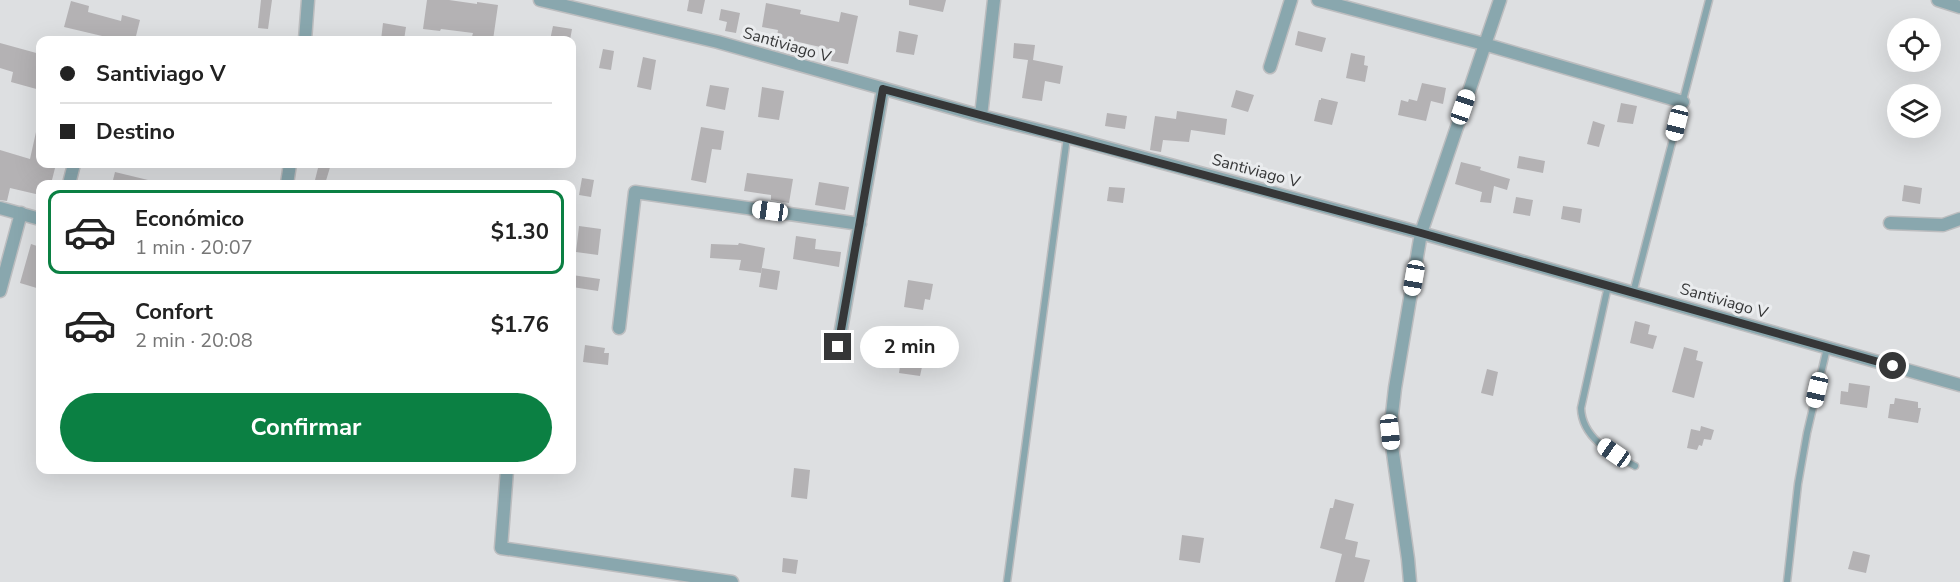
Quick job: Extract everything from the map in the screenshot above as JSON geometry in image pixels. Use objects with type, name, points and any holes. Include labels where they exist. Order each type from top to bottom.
[{"type":"street","points":[[305,36],[308,0]]},
{"type":"street","name":"Santiviago V","points":[[540,0],[718,42],[981,116],[1067,137],[1421,233],[1960,385]]},
{"type":"street","points":[[981,116],[994,0]]},
{"type":"street","points":[[1270,67],[1291,0]]},
{"type":"street","points":[[1318,0],[1484,44],[1683,102]]},
{"type":"street","points":[[1410,582],[1390,432],[1395,388],[1421,233],[1500,0]]},
{"type":"street","points":[[1938,0],[1960,7]]},
{"type":"street","points":[[838,347],[883,89]]},
{"type":"street","points":[[619,328],[635,192],[860,224]]},
{"type":"street","points":[[0,208],[36,218]]},
{"type":"street","points":[[0,291],[21,213]]},
{"type":"street","points":[[1890,223],[1943,225],[1960,219]]},
{"type":"street","points":[[507,474],[501,548],[732,582]]},
{"type":"lane","points":[[1633,293],[1709,0]]},
{"type":"lane","points":[[1007,582],[1067,137]]},
{"type":"lane","points":[[1608,286],[1581,416],[1591,436],[1635,466]]},
{"type":"lane","points":[[1787,582],[1803,453],[1827,347]]},
{"type":"building","points":[[261,0],[272,0],[268,29],[258,28]]},
{"type":"building","points":[[427,0],[498,5],[494,36],[472,36],[473,33],[423,29]]},
{"type":"building","points":[[689,0],[705,0],[702,14],[687,11]]},
{"type":"building","points":[[909,0],[946,0],[943,12],[909,5]]},
{"type":"building","points":[[71,1],[89,6],[88,12],[121,21],[122,15],[140,20],[136,36],[102,36],[64,27]]},
{"type":"building","points":[[766,3],[801,10],[800,14],[839,22],[841,12],[858,16],[848,64],[831,61],[833,50],[777,37],[778,30],[762,27]]},
{"type":"building","points":[[721,9],[740,13],[736,33],[725,31],[727,22],[719,20]]},
{"type":"building","points":[[383,23],[406,27],[405,36],[381,36]]},
{"type":"building","points":[[553,26],[572,29],[571,36],[551,36]]},
{"type":"building","points":[[899,31],[918,35],[914,55],[896,52]]},
{"type":"building","points":[[1298,31],[1326,38],[1322,52],[1295,45]]},
{"type":"building","points":[[0,43],[36,53],[36,89],[11,82],[13,72],[0,68]]},
{"type":"building","points":[[1014,43],[1035,45],[1033,60],[1063,66],[1060,84],[1045,81],[1042,101],[1022,98],[1028,60],[1013,58]]},
{"type":"building","points":[[603,49],[614,51],[611,70],[599,68]]},
{"type":"building","points":[[1351,53],[1365,56],[1364,65],[1368,66],[1365,82],[1346,78]]},
{"type":"building","points":[[643,57],[656,60],[651,90],[637,87]]},
{"type":"building","points":[[1422,83],[1446,88],[1443,104],[1431,101],[1426,121],[1398,115],[1401,100],[1417,101]]},
{"type":"building","points":[[710,85],[729,88],[725,110],[706,106]]},
{"type":"building","points":[[762,87],[784,91],[779,120],[758,117]]},
{"type":"building","points":[[1236,90],[1254,95],[1248,112],[1231,107]]},
{"type":"building","points":[[1321,98],[1338,102],[1332,125],[1314,121]]},
{"type":"building","points":[[1621,103],[1637,106],[1633,124],[1617,122]]},
{"type":"building","points":[[1177,111],[1227,119],[1225,135],[1191,130],[1189,142],[1163,140],[1161,152],[1150,150],[1155,116],[1176,119]]},
{"type":"building","points":[[1107,113],[1127,116],[1125,129],[1105,126]]},
{"type":"building","points":[[1593,121],[1605,125],[1599,147],[1587,144]]},
{"type":"building","points":[[701,127],[724,131],[721,150],[712,149],[706,183],[691,180]]},
{"type":"building","points":[[36,132],[36,168],[55,168],[52,180],[36,180],[36,194],[10,188],[7,201],[0,200],[0,150],[30,159]]},
{"type":"building","points":[[1519,156],[1545,161],[1543,173],[1517,168]]},
{"type":"building","points":[[1461,162],[1481,167],[1480,170],[1510,179],[1507,190],[1494,186],[1491,203],[1480,202],[1482,192],[1455,184]]},
{"type":"building","points":[[318,168],[330,168],[326,180],[315,180]]},
{"type":"building","points":[[115,172],[148,180],[113,180]]},
{"type":"building","points":[[747,173],[793,179],[789,203],[771,200],[771,195],[744,191]]},
{"type":"building","points":[[582,178],[594,180],[591,197],[579,195]]},
{"type":"building","points":[[819,182],[849,187],[845,210],[815,205]]},
{"type":"building","points":[[1904,185],[1922,188],[1920,204],[1902,201]]},
{"type":"building","points":[[1109,187],[1125,188],[1123,203],[1107,201]]},
{"type":"building","points":[[1516,197],[1533,200],[1530,216],[1513,213]]},
{"type":"building","points":[[1563,206],[1582,209],[1580,223],[1561,219]]},
{"type":"building","points":[[579,226],[601,229],[598,255],[576,252]]},
{"type":"building","points":[[796,236],[816,239],[815,249],[841,252],[839,267],[793,259]]},
{"type":"building","points":[[739,243],[765,248],[761,273],[739,270],[741,260],[710,258],[711,244],[738,245]]},
{"type":"building","points":[[31,244],[36,246],[36,288],[20,283]]},
{"type":"building","points":[[762,268],[780,271],[777,290],[759,287]]},
{"type":"building","points":[[576,276],[600,279],[598,291],[576,288]]},
{"type":"building","points":[[908,280],[933,284],[930,300],[925,299],[923,310],[904,307]]},
{"type":"building","points":[[1635,321],[1650,325],[1648,334],[1657,336],[1653,349],[1630,343]]},
{"type":"building","points":[[585,345],[605,348],[604,353],[609,353],[608,365],[583,362]]},
{"type":"building","points":[[903,345],[926,349],[920,376],[899,373]]},
{"type":"building","points":[[1684,347],[1698,351],[1696,360],[1703,362],[1694,398],[1672,392]]},
{"type":"building","points":[[1487,369],[1498,372],[1493,396],[1481,393]]},
{"type":"building","points":[[1849,383],[1870,386],[1867,408],[1840,404],[1841,391],[1848,392]]},
{"type":"building","points":[[1895,398],[1918,402],[1918,408],[1921,408],[1918,423],[1888,418],[1890,404],[1894,404]]},
{"type":"building","points":[[1701,426],[1714,430],[1711,440],[1704,439],[1702,446],[1699,445],[1697,450],[1687,448],[1691,429],[1700,431]]},
{"type":"building","points":[[794,468],[810,470],[807,499],[791,497]]},
{"type":"building","points":[[1335,499],[1354,504],[1345,539],[1358,542],[1355,557],[1370,560],[1364,582],[1335,582],[1342,554],[1320,548],[1330,508],[1333,508]]},
{"type":"building","points":[[1182,535],[1204,538],[1200,563],[1179,560]]},
{"type":"building","points":[[1853,551],[1870,555],[1866,573],[1848,569]]},
{"type":"building","points":[[783,558],[798,560],[796,574],[782,572]]},
{"type":"route","points":[[838,347],[883,89],[1421,233],[1893,366]]}]
